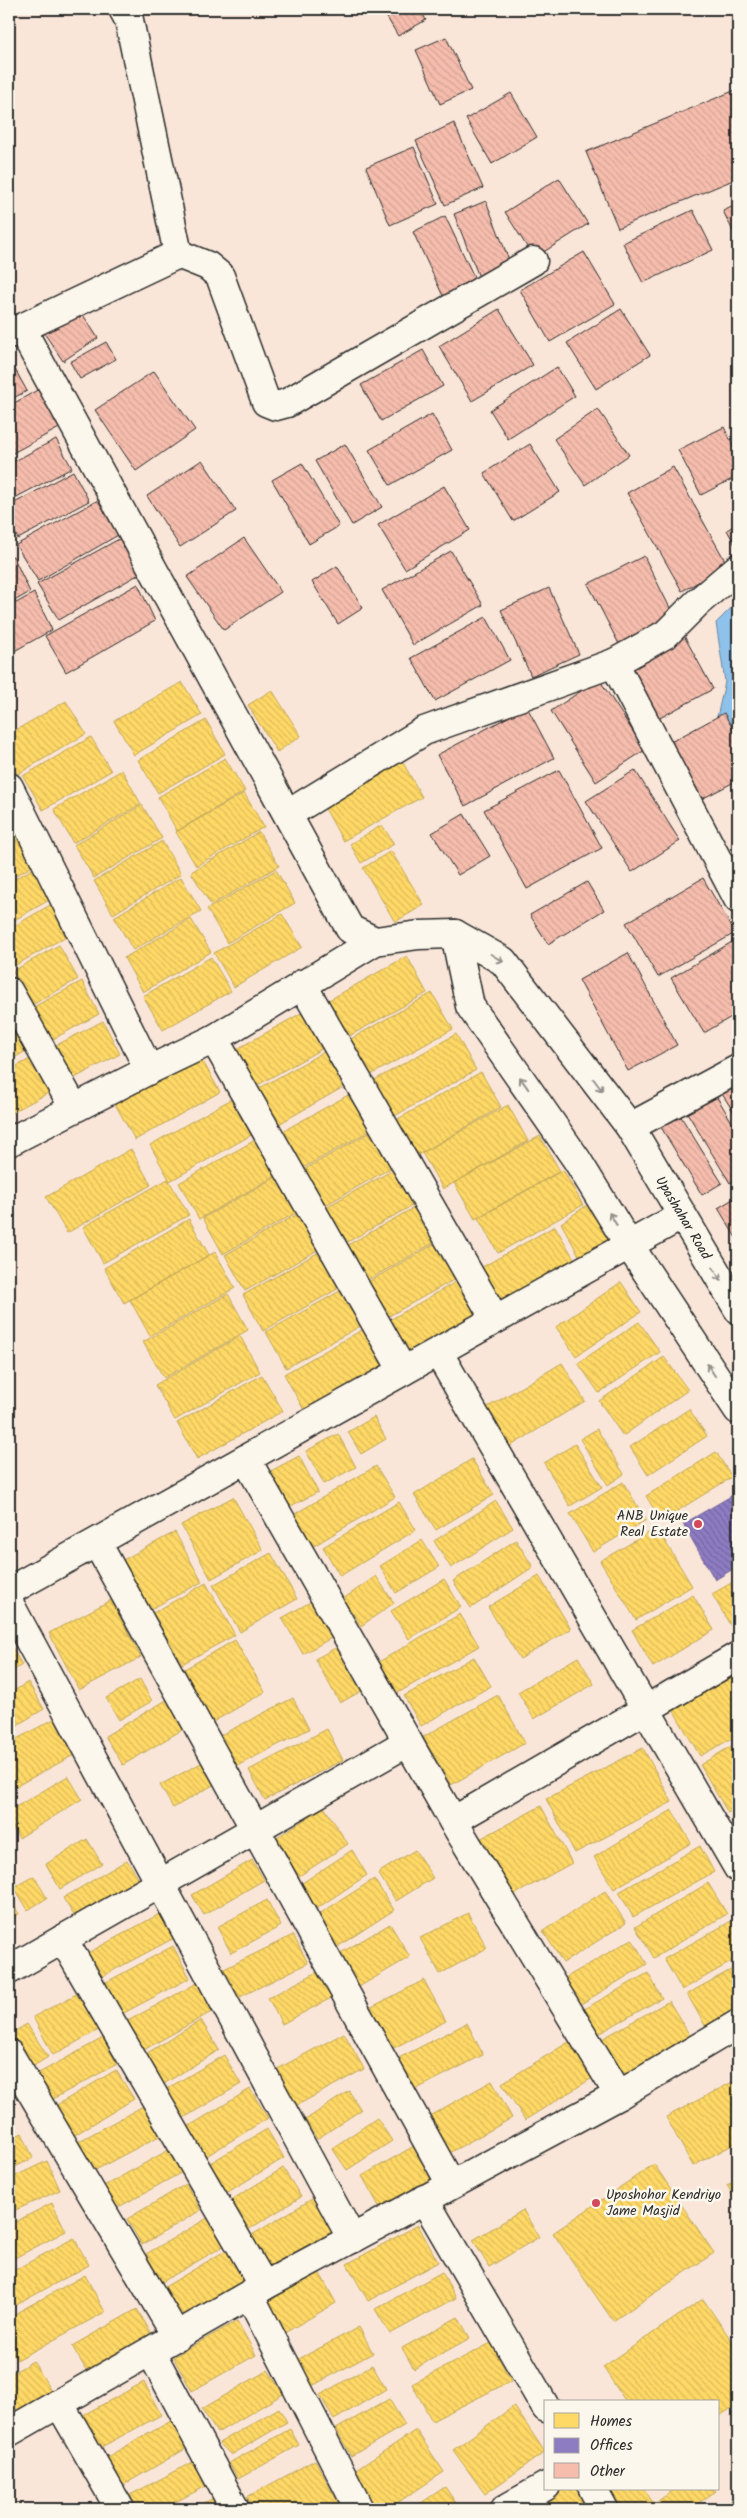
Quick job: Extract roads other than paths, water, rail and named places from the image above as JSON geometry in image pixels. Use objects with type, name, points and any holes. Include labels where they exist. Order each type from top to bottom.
[{"type":"street","points":[[123,9],[129,20],[178,254]]},
{"type":"street","points":[[375,941],[350,929],[288,814],[15,331],[178,254],[208,266],[220,276],[266,402],[276,406],[287,403],[533,262]]},
{"type":"street","points":[[288,814],[424,731],[614,663],[666,634],[697,602],[738,568]]},
{"type":"street","points":[[614,663],[738,899]]},
{"type":"street","points":[[9,787],[149,1070]]},
{"type":"street","points":[[9,1142],[214,1039],[375,941],[419,935],[455,934],[470,1006],[577,1160],[629,1245],[738,1410]]},
{"type":"street","name":"Upashahar Road","points":[[455,934],[503,961],[630,1127],[681,1216],[738,1309]]},
{"type":"street","points":[[302,984],[495,1320]]},
{"type":"street","points":[[9,992],[74,1108]]},
{"type":"street","points":[[214,1039],[404,1371]]},
{"type":"street","points":[[630,1127],[738,1069]]},
{"type":"street","points":[[352,2239],[160,1884],[11,1588],[97,1543],[681,1216]]},
{"type":"street","points":[[438,1352],[738,1868]]},
{"type":"street","points":[[246,1459],[453,1821],[619,2095]]},
{"type":"street","points":[[97,1543],[451,2184]]},
{"type":"street","points":[[453,1821],[647,1711],[738,1656]]},
{"type":"street","points":[[9,1970],[408,1742]]},
{"type":"street","points":[[63,1938],[257,2291],[359,2509]]},
{"type":"street","points":[[9,2432],[257,2291],[451,2184],[619,2095],[738,2024]]},
{"type":"street","points":[[9,2054],[176,2337]]},
{"type":"street","points":[[424,2199],[544,2405]]},
{"type":"street","points":[[151,2352],[235,2509]]},
{"type":"street","points":[[59,2403],[120,2509]]},
{"type":"street","points":[[505,2509],[544,2487]]},
{"type":"street","points":[[594,2490],[604,2509]]},
{"type":"water","points":[[738,601],[738,735],[717,717],[725,682],[716,623]]},
{"type":"place","name":"ANB Unique Real Estate","points":[[698,1524]]},
{"type":"place","name":"Uposhohor Kendriyo Jame Masjid","points":[[596,2203]]}]
